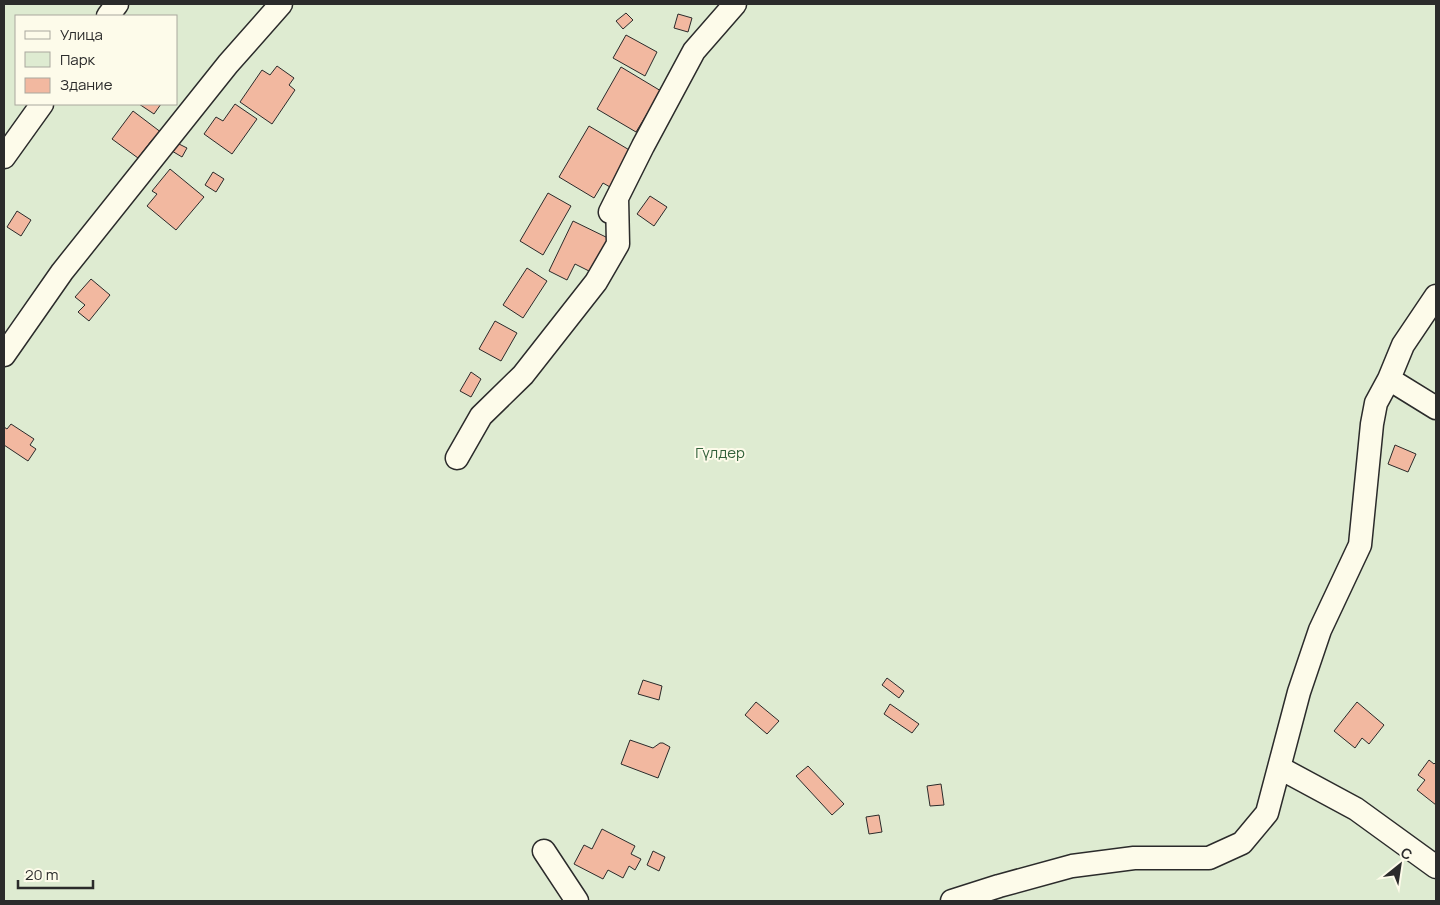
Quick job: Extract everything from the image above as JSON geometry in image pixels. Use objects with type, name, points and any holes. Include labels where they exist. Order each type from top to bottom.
[{"type":"street","points":[[109,15],[117,4]]},
{"type":"street","points":[[4,355],[62,272],[228,64],[281,4]]},
{"type":"street","points":[[457,458],[481,416],[523,375],[596,282],[618,244],[612,208],[643,146],[694,51],[735,4]]},
{"type":"street","points":[[4,157],[41,105]]},
{"type":"street","points":[[952,901],[1072,866],[1134,858],[1209,858],[1242,843],[1267,812],[1299,692],[1320,630],[1360,545],[1376,403],[1389,379],[1403,345],[1436,296]]},
{"type":"street","points":[[1389,379],[1436,408]]},
{"type":"street","points":[[1280,768],[1356,809],[1436,867]]},
{"type":"street","points":[[544,852],[577,901]]},
{"type":"green space","name":"Гүлдер","points":[[4,4],[1436,4],[1436,901],[4,901]]},
{"type":"building","points":[[626,13],[633,20],[623,29],[616,21]]},
{"type":"building","points":[[678,14],[692,18],[688,32],[674,28]]},
{"type":"building","points":[[626,35],[657,52],[645,76],[613,58]]},
{"type":"building","points":[[277,66],[294,78],[289,85],[295,90],[272,124],[240,102],[262,70],[270,75]]},
{"type":"building","points":[[621,67],[661,91],[636,132],[597,109]]},
{"type":"building","points":[[235,104],[257,119],[232,154],[204,134],[216,117],[223,121]]},
{"type":"building","points":[[140,105],[160,105],[154,114]]},
{"type":"building","points":[[133,111],[162,133],[155,142],[152,140],[138,158],[112,139]]},
{"type":"building","points":[[589,126],[631,151],[610,187],[603,183],[594,198],[559,177]]},
{"type":"building","points":[[177,143],[187,148],[182,157],[172,151]]},
{"type":"building","points":[[170,169],[204,197],[176,230],[147,206],[157,194],[152,191]]},
{"type":"building","points":[[213,172],[224,179],[216,192],[205,185]]},
{"type":"building","points":[[548,193],[571,206],[543,255],[520,241]]},
{"type":"building","points":[[650,196],[667,207],[654,226],[637,214]]},
{"type":"building","points":[[17,211],[31,220],[21,236],[7,227]]},
{"type":"building","points":[[573,221],[610,239],[593,273],[575,264],[567,280],[549,271]]},
{"type":"building","points":[[527,268],[547,281],[523,318],[503,305]]},
{"type":"building","points":[[91,279],[110,295],[89,321],[78,312],[85,305],[75,297]]},
{"type":"building","points":[[495,321],[517,333],[501,361],[479,349]]},
{"type":"building","points":[[471,372],[481,379],[471,397],[460,391]]},
{"type":"building","points":[[11,424],[34,439],[30,445],[36,449],[28,461],[4,445],[4,427],[7,429]]},
{"type":"building","points":[[1395,445],[1416,454],[1408,472],[1388,464]]},
{"type":"building","points":[[887,678],[904,691],[899,698],[882,685]]},
{"type":"building","points":[[643,680],[662,686],[659,700],[638,694]]},
{"type":"building","points":[[756,702],[779,721],[767,734],[745,715]]},
{"type":"building","points":[[1357,702],[1384,725],[1369,744],[1362,738],[1355,748],[1334,731]]},
{"type":"building","points":[[890,704],[919,724],[912,733],[884,714]]},
{"type":"building","points":[[630,740],[653,748],[660,743],[670,747],[658,778],[621,764]]},
{"type":"building","points":[[1429,760],[1434,764],[1436,762],[1436,805],[1417,790],[1425,780],[1418,775]]},
{"type":"building","points":[[808,766],[844,804],[832,815],[796,776]]},
{"type":"building","points":[[941,784],[944,805],[930,806],[927,786]]},
{"type":"building","points":[[879,815],[882,832],[869,834],[866,817]]},
{"type":"building","points":[[602,829],[635,846],[631,854],[641,859],[635,870],[629,866],[623,878],[608,870],[603,879],[574,864],[584,845],[592,849]]},
{"type":"building","points":[[653,851],[665,857],[659,871],[647,865]]}]
